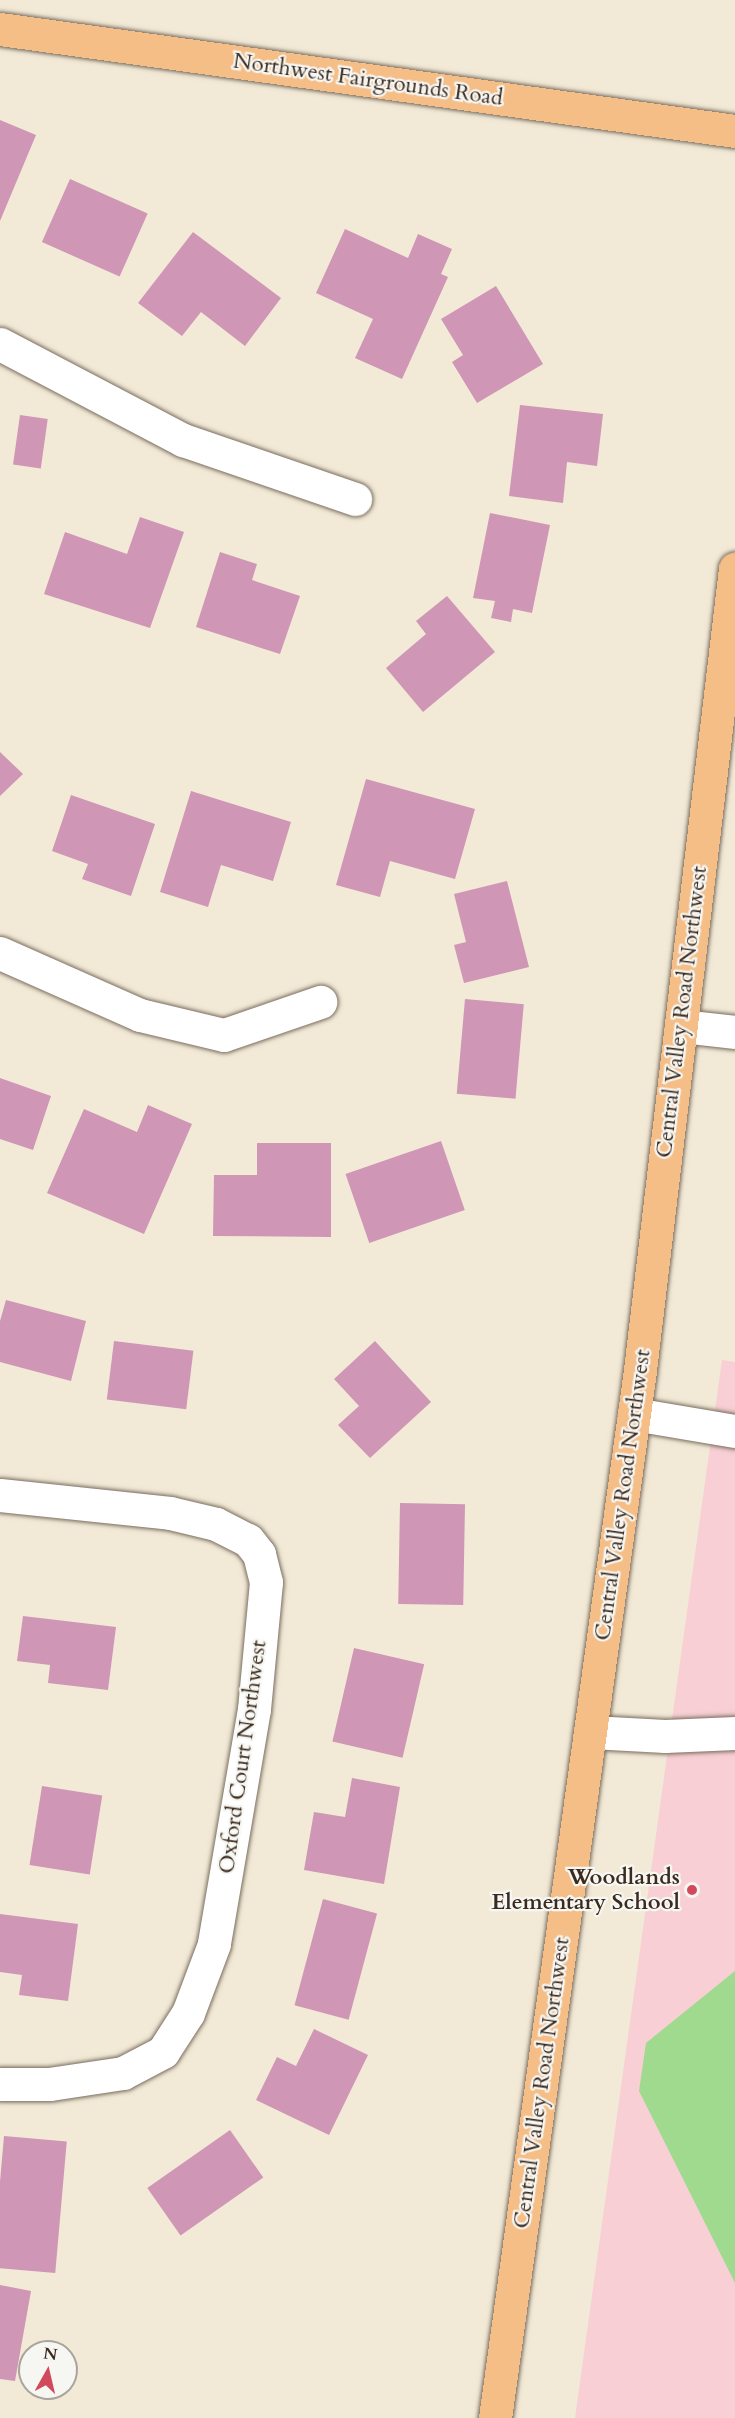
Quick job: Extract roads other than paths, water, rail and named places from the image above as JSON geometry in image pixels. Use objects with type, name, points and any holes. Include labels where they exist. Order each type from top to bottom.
[{"type":"main road","name":"Northwest Fairgrounds Road","points":[[0,29],[735,132]]},
{"type":"main road","name":"Central Valley Road Northwest","points":[[495,2418],[634,1414],[735,569]]},
{"type":"street","points":[[0,344],[183,441],[355,499]]},
{"type":"street","points":[[0,953],[140,1015],[224,1035],[320,1002]]},
{"type":"street","points":[[681,1026],[735,1032]]},
{"type":"street","points":[[634,1414],[735,1431]]},
{"type":"street","name":"Oxford Court Northwest","points":[[0,1496],[170,1513],[216,1524],[248,1540],[259,1554],[266,1582],[254,1709],[214,1944],[188,2013],[163,2052],[123,2073],[50,2084],[0,2084]]},
{"type":"street","points":[[591,1732],[665,1736],[735,1733]]},
{"type":"place","name":"Woodlands Elementary School","points":[[692,1890]]}]
